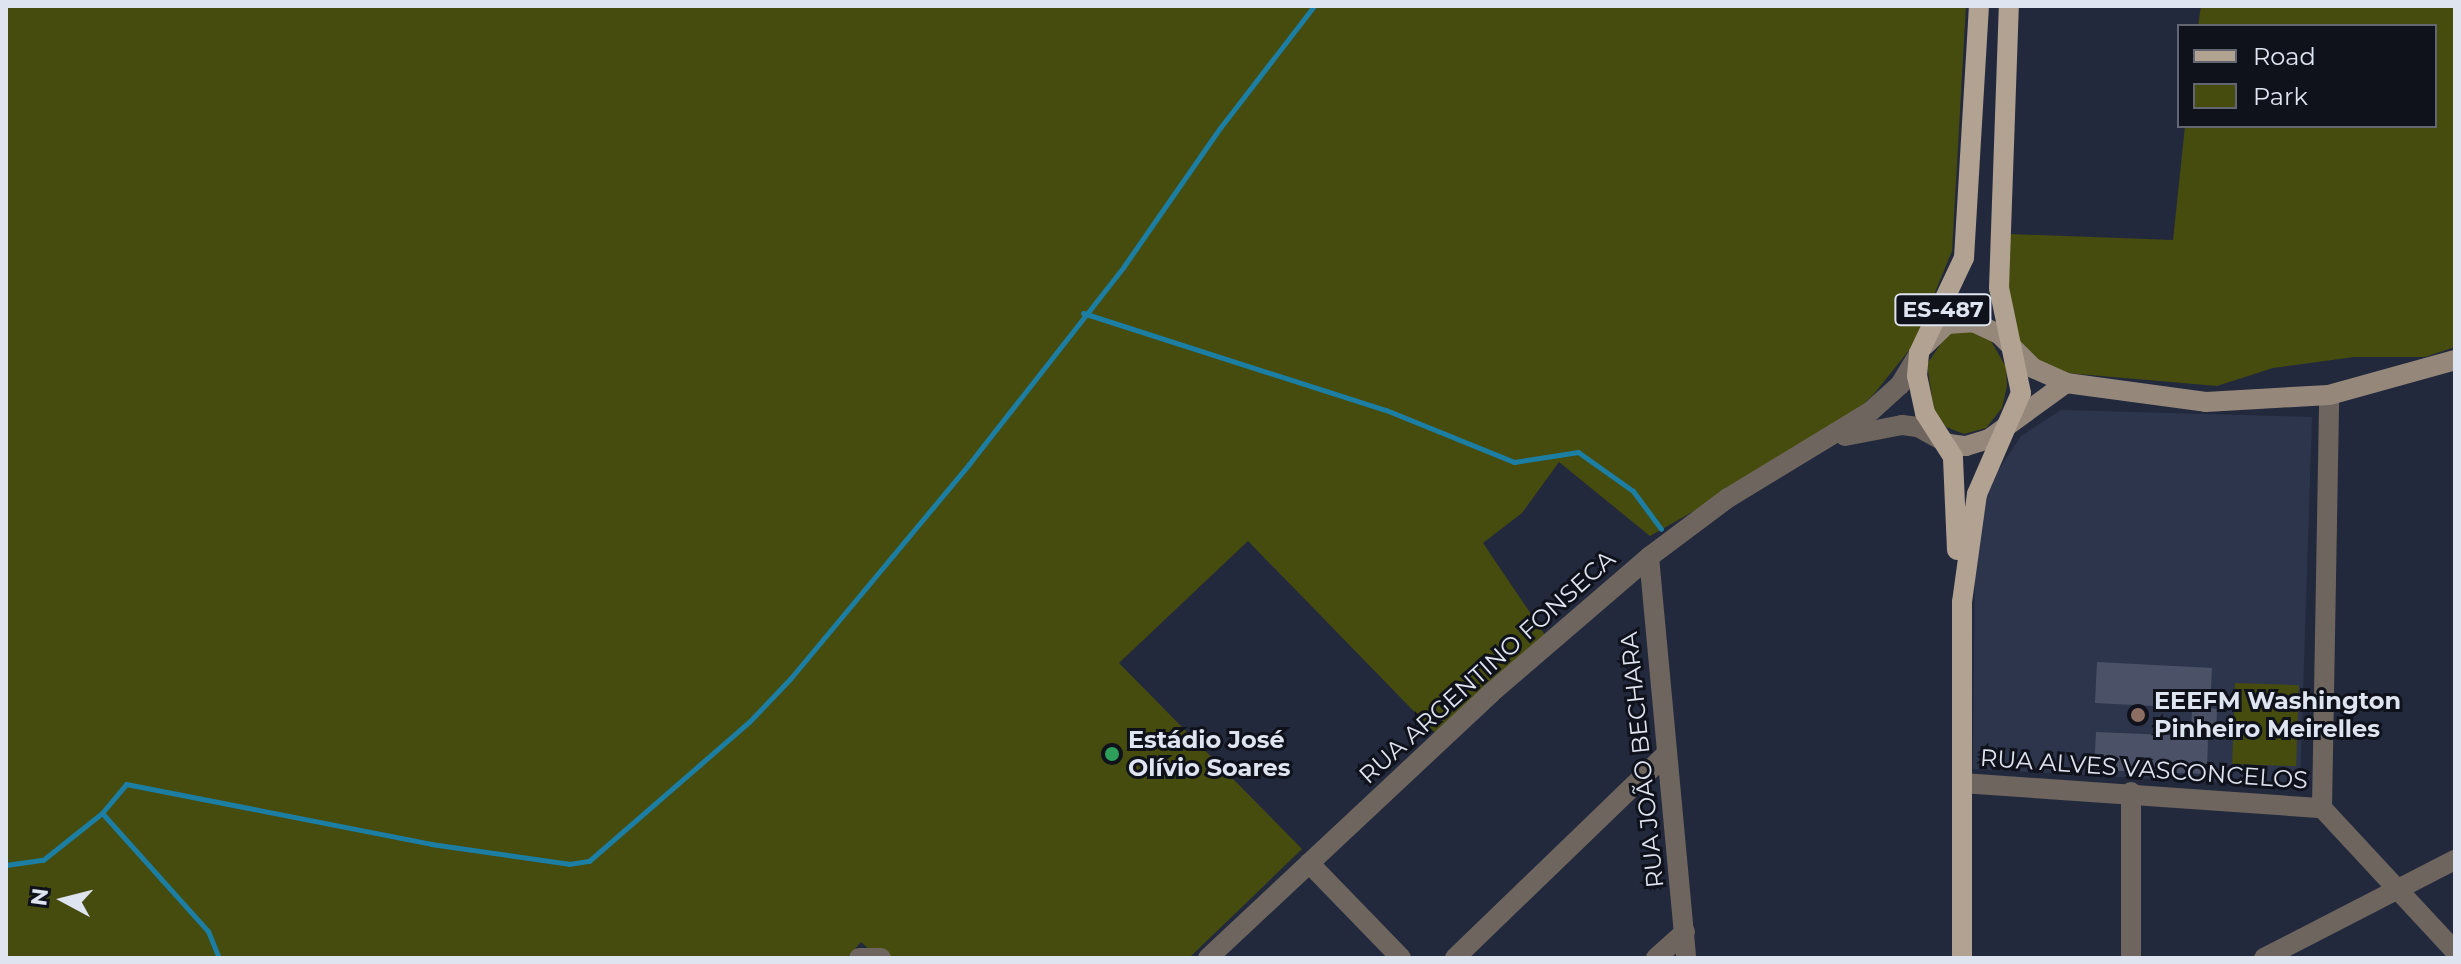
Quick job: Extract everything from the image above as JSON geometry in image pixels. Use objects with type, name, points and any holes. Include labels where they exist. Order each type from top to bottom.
[{"type":"main road","name":"ES-487","points":[[1962,958],[1962,602],[1957,480],[1949,444],[1920,401],[1919,353],[1964,258],[1979,6]]},
{"type":"main road","name":"ES-487","points":[[1962,602],[1977,494],[2021,393],[1999,288],[2009,6]]},
{"type":"street","points":[[1822,444],[1887,399],[1940,328],[1956,322],[1988,326],[2033,368],[2066,383],[2206,402],[2329,395],[2455,360]]},
{"type":"street","points":[[1822,444],[1870,428],[1902,425],[1918,427],[1949,444],[1980,443],[2066,383]]},
{"type":"street","points":[[2329,395],[2322,808],[2401,889],[2455,951]]},
{"type":"street","name":"RUA ARGENTINO FONSECA","points":[[1208,958],[1491,693],[1649,557],[1728,498],[1822,444]]},
{"type":"street","name":"RUA JOÃO BECHARA","points":[[1649,557],[1686,958]]},
{"type":"street","points":[[1455,958],[1666,754]]},
{"type":"street","name":"RUA ALVES VASCONCELOS","points":[[1962,783],[2131,792],[2322,808]]},
{"type":"street","points":[[2131,792],[2131,958]]},
{"type":"street","points":[[2264,958],[2455,860]]},
{"type":"street","points":[[1309,863],[1401,958]]},
{"type":"street","points":[[1656,958],[1685,932]]},
{"type":"street","points":[[859,958],[881,958]]},
{"type":"shaded area","points":[[2061,410],[2312,417],[2300,787],[1973,769],[1975,534],[1991,481],[2021,436]]},
{"type":"green space","points":[[6,6],[1966,6],[1952,251],[1914,344],[1874,394],[1836,430],[1650,536],[1559,462],[1522,513],[1483,543],[1545,635],[1436,734],[1248,541],[1119,663],[1302,849],[1189,958],[879,958],[861,942],[847,958],[6,958]]},
{"type":"green space","points":[[2201,6],[2455,6],[2455,347],[2425,357],[2354,357],[2273,368],[2217,386],[2055,372],[2018,350],[2008,314],[2010,234],[2173,240],[2185,128],[2437,128],[2437,24],[2198,24]]},
{"type":"green space","points":[[1965,326],[1991,341],[2006,367],[2007,386],[2002,408],[1986,428],[1964,434],[1946,427],[1934,410],[1927,364],[1948,333]]},
{"type":"green space","points":[[2235,683],[2299,685],[2296,766],[2232,764]]},
{"type":"building","points":[[2097,662],[2212,668],[2210,708],[2217,709],[2216,737],[2208,737],[2207,774],[2094,770],[2096,732],[2191,736],[2192,708],[2095,703]]},
{"type":"waterway","points":[[6,865],[43,860],[102,813],[126,784],[431,844],[569,864],[589,861],[749,722],[790,679],[969,464],[1124,266],[1220,128],[1314,6]]},
{"type":"waterway","points":[[1083,313],[1386,410],[1514,462],[1578,452],[1633,491],[1661,529]]},
{"type":"waterway","points":[[102,813],[208,931],[219,958]]},
{"type":"place","name":"EEEFM Washington Pinheiro Meirelles","points":[[2138,715]]},
{"type":"place","name":"Estádio José Olívio Soares","points":[[1112,754]]}]
